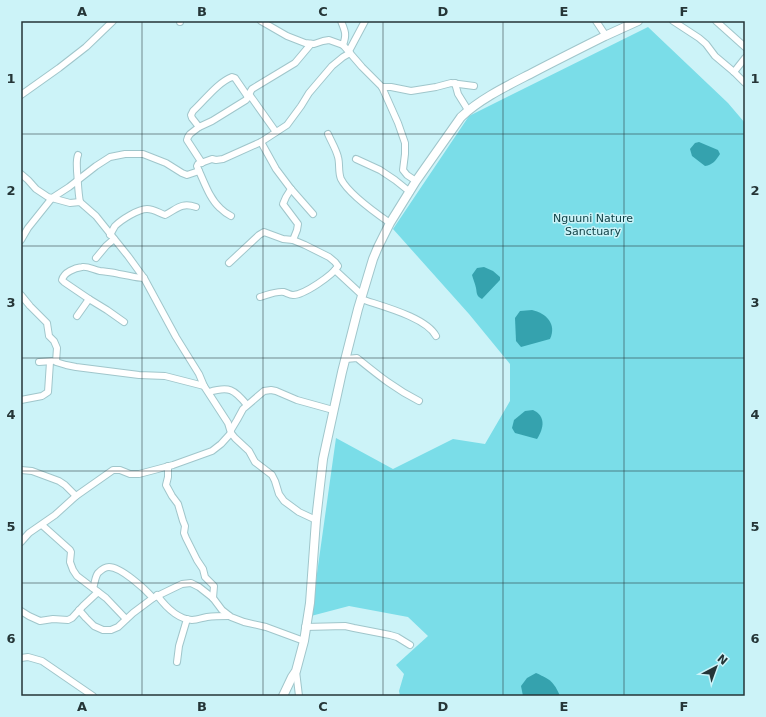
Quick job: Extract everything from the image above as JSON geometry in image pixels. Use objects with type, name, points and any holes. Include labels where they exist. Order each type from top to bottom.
[{"type":"main road","points":[[283,696],[296,671],[304,641],[310,602],[316,520],[323,459],[333,410],[375,252],[416,181],[461,117],[468,110],[493,94],[525,77],[638,21]]},
{"type":"street","points":[[21,95],[65,64],[86,47],[113,21]]},
{"type":"street","points":[[261,21],[288,36],[305,43],[314,44],[329,40],[343,44],[382,87],[405,143],[406,154],[403,170],[407,175],[416,181]]},
{"type":"street","points":[[341,21],[346,33],[346,38],[343,44]]},
{"type":"street","points":[[231,216],[215,203],[199,171],[197,166],[198,164],[212,159],[222,159],[261,142],[286,125],[309,93],[332,66],[349,52],[365,21]]},
{"type":"street","points":[[596,21],[606,36]]},
{"type":"street","points":[[673,21],[706,44],[715,56],[734,72],[745,84]]},
{"type":"street","points":[[716,21],[745,47]]},
{"type":"street","points":[[202,163],[187,140],[190,134],[246,100],[252,89],[295,63],[311,44]]},
{"type":"street","points":[[734,72],[745,58]]},
{"type":"street","points":[[199,128],[192,118],[191,115],[193,111],[213,91],[232,77],[249,96],[276,132]]},
{"type":"street","points":[[382,87],[411,91],[436,87],[447,83],[474,86]]},
{"type":"street","points":[[455,83],[458,94],[468,110]]},
{"type":"street","points":[[328,134],[338,156],[339,172],[342,181],[365,204],[390,224]]},
{"type":"street","points":[[261,142],[276,169],[313,214]]},
{"type":"street","points":[[21,240],[28,228],[52,198],[110,157],[125,154],[143,154],[187,175],[199,171]]},
{"type":"street","points":[[78,155],[76,160],[80,202],[96,216],[144,278],[199,374],[204,386],[228,423],[231,432],[238,442],[249,451],[255,462],[272,475],[279,494],[284,501],[299,512],[316,520]]},
{"type":"street","points":[[356,159],[380,170],[410,192]]},
{"type":"street","points":[[21,174],[43,194],[70,203],[80,202]]},
{"type":"street","points":[[291,189],[283,204],[298,224],[293,240]]},
{"type":"street","points":[[96,258],[112,237],[113,229],[127,217],[147,209],[154,210],[165,215],[178,207],[187,205],[196,208]]},
{"type":"street","points":[[229,263],[261,233],[264,232],[283,239],[293,240],[329,257],[338,266],[318,284],[298,294],[294,295],[284,292],[260,297]]},
{"type":"street","points":[[124,322],[64,282],[62,277],[72,270],[83,267],[135,278],[144,278]]},
{"type":"street","points":[[335,270],[362,297],[420,322],[434,332],[436,336]]},
{"type":"street","points":[[21,295],[47,323],[49,336],[56,343],[57,348],[48,375],[48,392],[42,396],[21,400]]},
{"type":"street","points":[[77,316],[89,299]]},
{"type":"street","points":[[346,359],[357,358],[390,385],[419,401]]},
{"type":"street","points":[[39,362],[53,362],[76,367],[174,378],[204,386]]},
{"type":"street","points":[[209,392],[218,389],[233,390],[247,405]]},
{"type":"street","points":[[21,542],[29,533],[55,515],[76,496],[110,472],[120,470],[135,475],[168,466],[212,451],[221,444],[231,432],[240,413],[264,391],[276,391],[297,400],[333,410]]},
{"type":"street","points":[[168,466],[166,487],[178,504],[185,526],[185,535],[203,569],[205,577],[214,586],[213,598]]},
{"type":"street","points":[[21,470],[32,471],[59,481],[66,485],[76,496]]},
{"type":"street","points":[[42,525],[67,546],[71,552],[70,562],[76,574],[112,603],[120,614],[126,619]]},
{"type":"street","points":[[21,611],[40,621],[53,619],[68,620],[72,618],[96,590],[97,574],[105,567],[111,567],[137,582],[170,610],[187,619],[198,620],[216,616],[229,616]]},
{"type":"street","points":[[79,610],[94,626],[103,630],[111,630],[116,628],[155,596],[182,584],[188,583],[195,584],[213,598],[222,610],[229,616],[238,620],[266,627],[304,641]]},
{"type":"street","points":[[178,662],[179,646],[187,619]]},
{"type":"street","points":[[305,627],[345,626],[397,637],[410,645]]},
{"type":"street","points":[[21,658],[28,656],[42,660],[93,696]]},
{"type":"street","points":[[296,671],[299,696]]},
{"type":"green space","name":"Nguuni Nature Sanctuary","points":[[648,27],[728,103],[745,123],[745,696],[400,696],[399,691],[404,674],[396,665],[428,636],[408,617],[349,606],[311,616],[336,438],[393,469],[453,439],[485,444],[510,401],[510,364],[469,314],[393,229],[469,116]]},
{"type":"shaded area","points":[[699,142],[718,150],[720,154],[710,165],[705,166],[692,156],[690,149],[695,143]]},
{"type":"shaded area","points":[[484,267],[493,271],[500,277],[500,280],[482,299],[477,294],[472,275],[477,268]]},
{"type":"shaded area","points":[[520,311],[537,311],[549,320],[552,334],[550,339],[521,347],[516,341],[515,318]]},
{"type":"shaded area","points":[[533,410],[542,419],[541,431],[537,439],[515,433],[512,428],[514,420],[525,411]]},
{"type":"shaded area","points":[[536,673],[545,677],[551,682],[556,687],[560,696],[523,696],[521,686],[527,678]]}]
